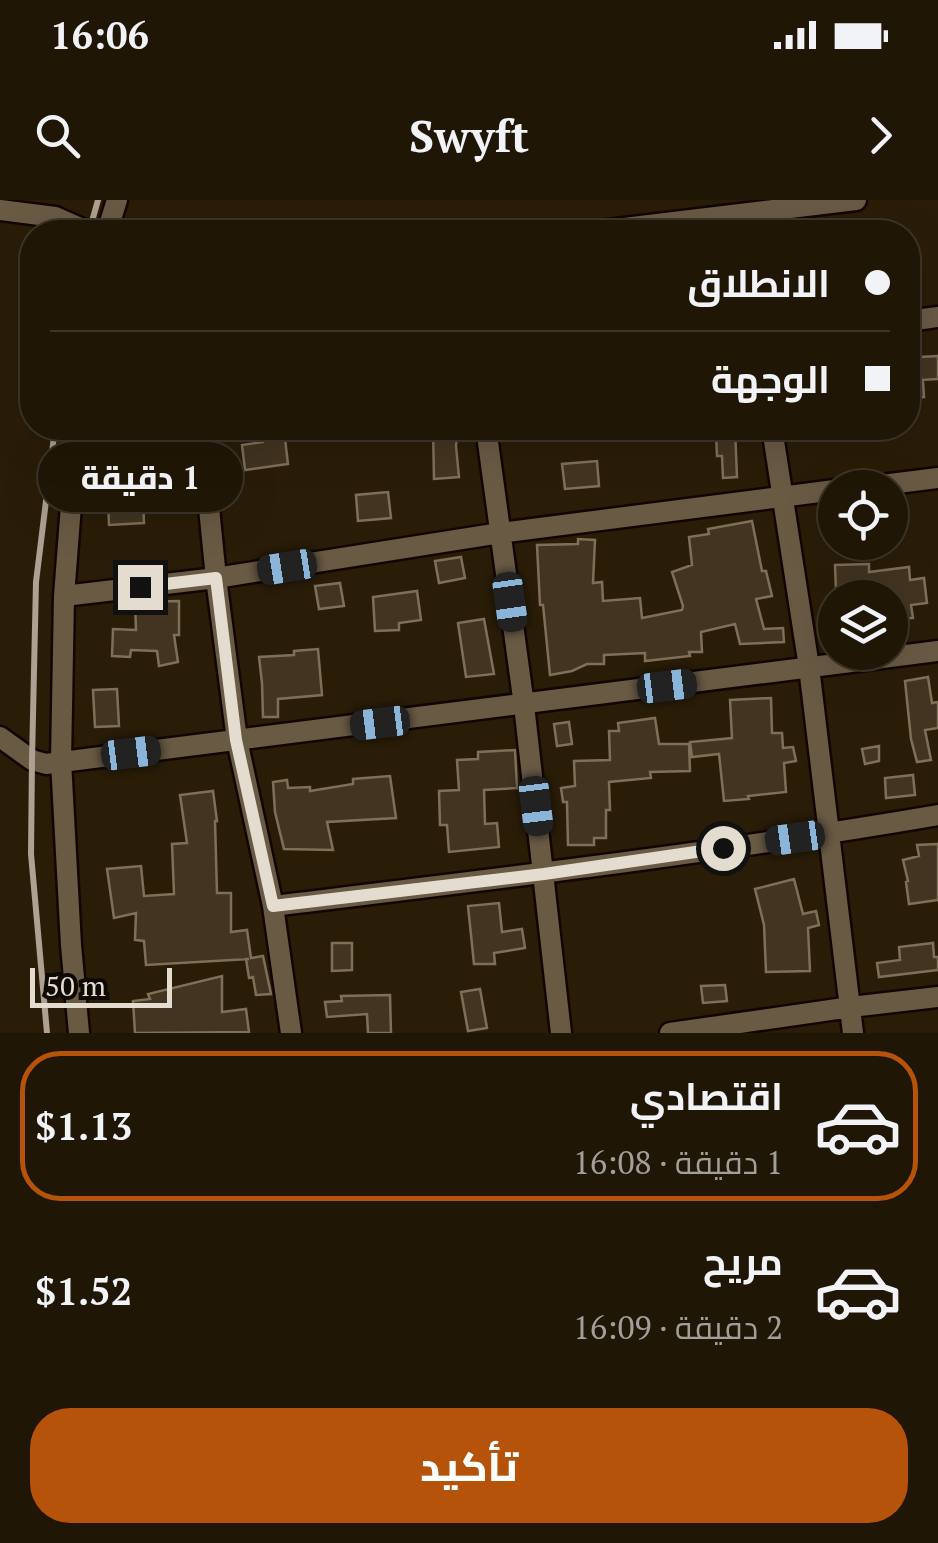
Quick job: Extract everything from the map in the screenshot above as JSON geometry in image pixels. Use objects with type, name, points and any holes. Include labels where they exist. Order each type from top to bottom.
[{"type":"street","points":[[759,220],[856,200]]},
{"type":"street","points":[[0,210],[62,220]]},
{"type":"street","points":[[76,440],[64,596],[61,762],[80,1033]]},
{"type":"street","points":[[202,440],[236,740],[273,906],[291,1033]]},
{"type":"street","points":[[488,440],[524,705],[560,1033]]},
{"type":"street","points":[[774,440],[809,668],[853,1033]]},
{"type":"street","points":[[908,482],[938,478]]},
{"type":"street","points":[[64,596],[818,492]]},
{"type":"street","points":[[0,737],[32,760],[46,764],[938,651]]},
{"type":"street","points":[[273,906],[544,874],[938,816]]},
{"type":"street","points":[[670,1033],[938,998]]},
{"type":"building","points":[[938,356],[938,379],[921,380],[920,357]]},
{"type":"building","points":[[285,440],[288,464],[245,470],[242,445]]},
{"type":"building","points":[[433,440],[457,440],[459,477],[434,479]]},
{"type":"building","points":[[716,440],[735,440],[737,477],[723,478],[722,456],[717,456]]},
{"type":"building","points":[[597,461],[599,486],[565,489],[562,464]]},
{"type":"building","points":[[388,492],[391,518],[358,521],[356,495]]},
{"type":"building","points":[[143,497],[144,523],[109,525],[108,499]]},
{"type":"building","points":[[752,521],[762,571],[766,571],[772,596],[756,599],[764,629],[783,628],[784,642],[740,644],[735,624],[701,632],[702,652],[689,652],[690,656],[645,661],[645,653],[604,655],[604,664],[587,664],[550,675],[537,545],[595,540],[593,583],[602,582],[603,601],[640,598],[642,618],[682,610],[672,572],[692,565],[689,537],[709,534],[708,529]]},
{"type":"building","points":[[461,557],[465,578],[439,583],[435,561]]},
{"type":"building","points":[[869,564],[869,572],[909,567],[910,580],[924,578],[927,603],[911,605],[913,618],[908,618],[908,580],[836,580],[835,565]]},
{"type":"building","points":[[340,583],[344,606],[319,609],[315,586]]},
{"type":"building","points":[[417,591],[421,620],[399,623],[399,630],[375,631],[373,597]]},
{"type":"building","points":[[179,601],[179,635],[174,635],[178,662],[159,666],[157,651],[131,650],[130,657],[112,656],[113,629],[136,630],[135,602]]},
{"type":"building","points":[[484,619],[494,674],[466,677],[458,623]]},
{"type":"building","points":[[318,649],[322,695],[278,699],[278,717],[263,717],[259,657]]},
{"type":"building","points":[[928,677],[932,703],[938,702],[938,728],[925,730],[931,760],[917,762],[905,681]]},
{"type":"building","points":[[117,689],[119,726],[95,727],[93,690]]},
{"type":"building","points":[[771,698],[772,733],[782,733],[783,748],[793,747],[796,761],[784,763],[786,792],[724,801],[719,754],[692,757],[690,742],[732,738],[730,700]]},
{"type":"building","points":[[655,718],[659,744],[689,744],[690,771],[650,772],[651,778],[609,782],[606,838],[594,838],[594,845],[568,845],[567,802],[563,802],[561,788],[575,786],[574,761],[610,760],[609,731],[619,731],[618,723]]},
{"type":"building","points":[[569,722],[572,744],[557,746],[554,724]]},
{"type":"building","points":[[879,746],[879,761],[865,764],[862,749]]},
{"type":"building","points":[[515,750],[517,788],[484,790],[485,824],[497,823],[499,847],[449,852],[447,825],[440,825],[439,791],[459,790],[457,760],[478,759],[478,752]]},
{"type":"building","points":[[913,775],[915,795],[886,798],[885,778]]},
{"type":"building","points":[[390,776],[396,818],[327,822],[333,850],[284,849],[273,782],[287,780],[288,788],[310,787],[310,791],[353,784],[353,779]]},
{"type":"building","points":[[213,791],[217,893],[231,893],[231,932],[247,930],[251,958],[263,956],[271,994],[256,995],[246,959],[146,965],[144,941],[135,940],[136,913],[114,918],[107,869],[141,866],[144,896],[174,894],[172,844],[187,843],[180,795]]},
{"type":"building","points":[[938,844],[938,900],[909,904],[903,860],[919,856],[917,845]]},
{"type":"building","points":[[794,879],[803,914],[816,911],[819,925],[808,928],[810,971],[766,972],[764,925],[755,889]]},
{"type":"building","points":[[499,903],[502,932],[522,929],[525,948],[494,953],[495,964],[474,964],[468,906]]},
{"type":"building","points":[[332,943],[352,943],[352,970],[332,971]]},
{"type":"building","points":[[933,943],[938,970],[879,977],[877,963],[900,960],[899,947]]},
{"type":"building","points":[[222,976],[222,1012],[246,1009],[249,1032],[135,1033],[133,1001]]},
{"type":"building","points":[[725,985],[727,1001],[703,1003],[701,986]]},
{"type":"building","points":[[480,989],[487,1028],[468,1031],[461,992]]},
{"type":"building","points":[[390,995],[391,1033],[368,1033],[367,1014],[327,1017],[325,1002],[342,1001],[341,996]]},
{"type":"railway","points":[[92,220],[98,200]]},
{"type":"railway","points":[[47,1033],[31,854],[32,760],[36,582],[54,440]]},
{"type":"route","points":[[140,587],[216,578],[236,740],[273,906],[723,848]]}]
